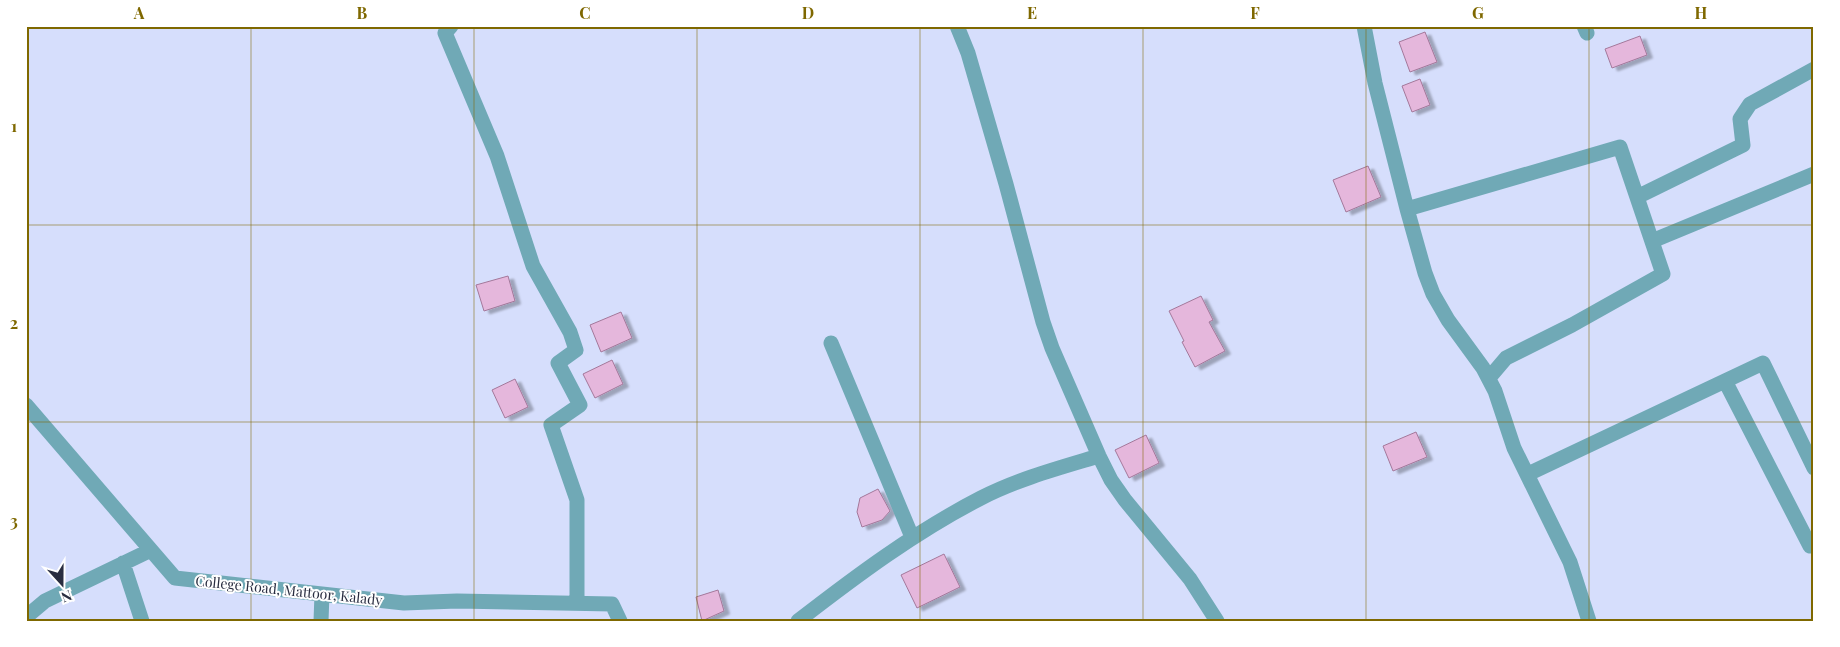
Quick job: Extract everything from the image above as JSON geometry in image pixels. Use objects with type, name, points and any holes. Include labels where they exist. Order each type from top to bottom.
[{"type":"street","points":[[451,26],[445,33],[497,156],[533,266],[570,332],[576,350],[558,362],[580,405],[552,426],[577,500],[577,603]]},
{"type":"street","points":[[1364,26],[1376,84],[1418,252],[1433,294],[1448,320],[1489,378],[1514,448],[1570,562],[1589,621]]},
{"type":"street","points":[[959,27],[1006,184],[1042,322],[1052,348],[1099,456],[1125,500],[1190,578],[1217,621]]},
{"type":"street","points":[[1637,197],[1742,145],[1740,119],[1750,104],[1814,69]]},
{"type":"street","points":[[1407,209],[1620,147],[1663,274],[1572,325],[1506,358],[1489,378]]},
{"type":"street","points":[[1652,241],[1814,174]]},
{"type":"street","points":[[831,344],[912,537]]},
{"type":"street","points":[[1528,474],[1763,363],[1814,468]]},
{"type":"street","points":[[1725,381],[1810,546]]},
{"type":"street","name":"College Road, Mattoor, Kalady","points":[[26,405],[175,578],[404,603],[457,600],[612,604],[620,621]]},
{"type":"street","points":[[798,621],[861,572],[912,537],[981,498],[1052,470],[1099,456]]},
{"type":"street","points":[[26,617],[45,601],[151,550]]},
{"type":"street","points":[[123,563],[142,621]]},
{"type":"street","points":[[321,621],[322,594]]},
{"type":"building","points":[[1425,32],[1437,62],[1410,72],[1399,42]]},
{"type":"building","points":[[1640,36],[1647,55],[1612,68],[1605,49]]},
{"type":"building","points":[[1420,79],[1430,105],[1412,112],[1402,86]]},
{"type":"building","points":[[1368,166],[1381,197],[1346,212],[1333,180]]},
{"type":"building","points":[[508,276],[515,301],[484,311],[476,285]]},
{"type":"building","points":[[1201,296],[1213,320],[1209,322],[1225,351],[1195,367],[1169,311]]},
{"type":"building","points":[[621,312],[632,338],[601,352],[590,325]]},
{"type":"building","points":[[612,360],[623,384],[595,398],[583,374]]},
{"type":"building","points":[[515,379],[528,407],[505,418],[492,390]]},
{"type":"building","points":[[1416,432],[1427,457],[1393,471],[1383,446]]},
{"type":"building","points":[[1146,435],[1159,463],[1129,478],[1115,450]]},
{"type":"building","points":[[878,489],[890,511],[882,520],[862,527],[857,512],[860,498]]},
{"type":"building","points":[[944,554],[960,587],[917,608],[901,575]]},
{"type":"building","points":[[718,590],[724,611],[702,621],[696,597]]}]
